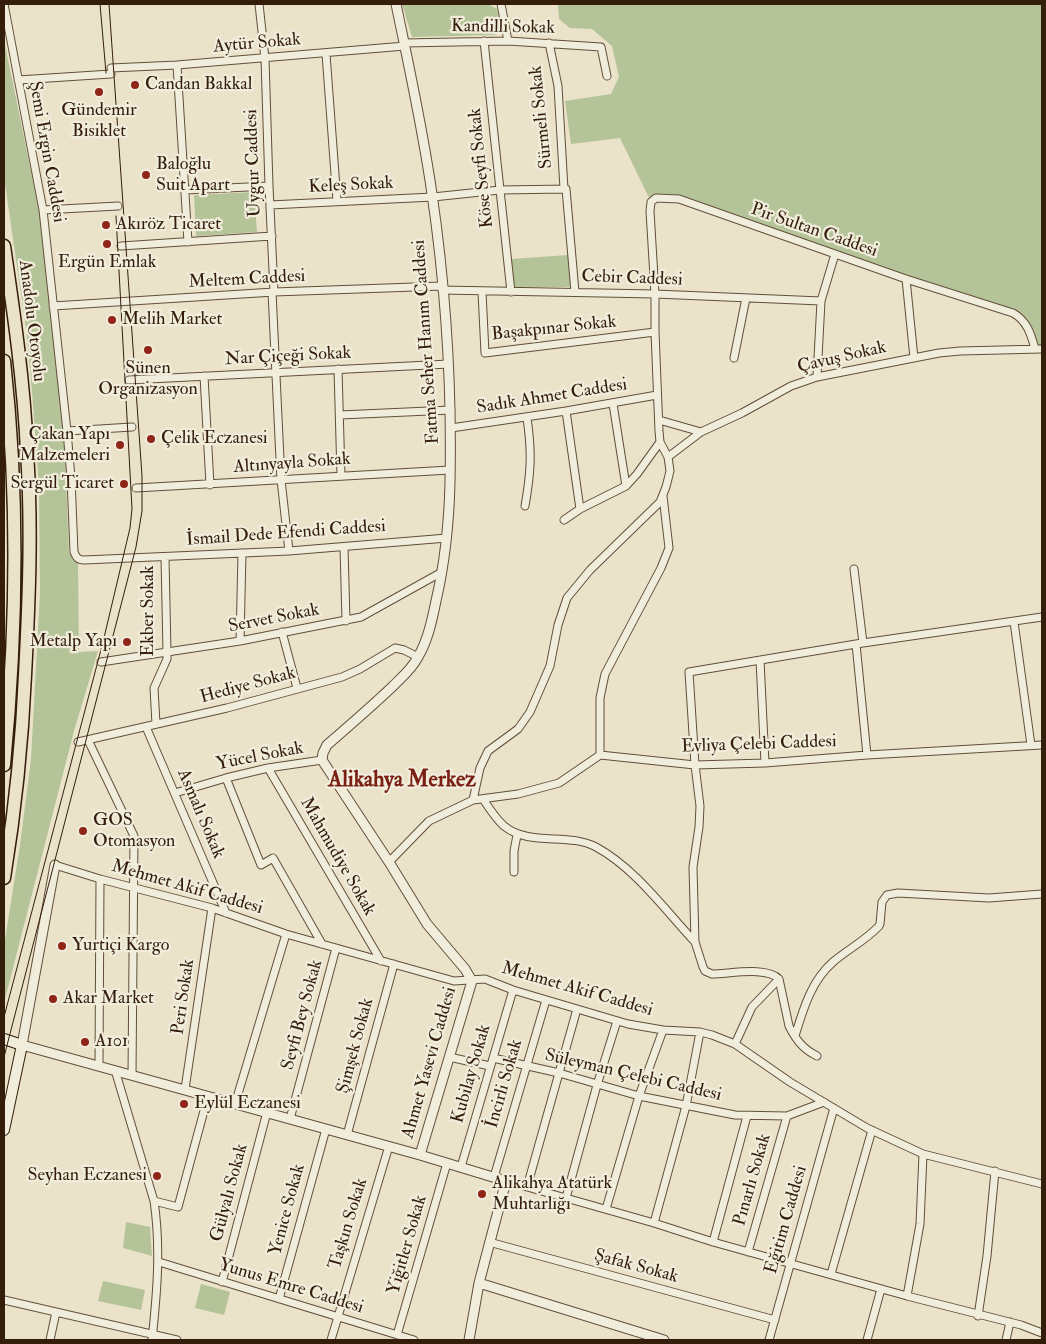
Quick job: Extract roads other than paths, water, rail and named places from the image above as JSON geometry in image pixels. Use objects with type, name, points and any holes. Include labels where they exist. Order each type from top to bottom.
[{"type":"highway","name":"Anadolu Otoyolu","points":[[4,246],[22,389],[27,450],[30,536],[23,721],[16,797],[4,878]]},
{"type":"highway","name":"Anadolu Otoyolu","points":[[4,361],[14,479],[15,537],[14,625],[4,765]]},
{"type":"main road","points":[[4,1039],[22,1045],[4,1130]]},
{"type":"street","name":"Şemi Ergin Caddesi","points":[[4,4],[43,210],[67,431]]},
{"type":"street","name":"Uygur Caddesi","points":[[259,4],[265,59],[276,372],[282,480],[289,550]]},
{"type":"street","name":"Fatma Seher Hanım Caddesi","points":[[322,760],[323,753],[328,745],[381,698],[413,666],[428,633],[442,572],[447,538],[451,428],[449,364],[442,288],[433,197],[396,4]]},
{"type":"street","points":[[501,4],[508,41]]},
{"type":"street","name":"Köse Seyfi Sokak","points":[[484,41],[510,292]]},
{"type":"street","name":"Kandilli Sokak","points":[[405,44],[508,41],[601,47],[607,76]]},
{"type":"street","name":"Sürmeli Sokak","points":[[549,43],[558,86],[575,292]]},
{"type":"street","name":"Aytür Sokak","points":[[18,80],[326,54],[405,44]]},
{"type":"street","points":[[326,54],[337,201]]},
{"type":"street","points":[[177,66],[188,242]]},
{"type":"street","points":[[185,190],[268,186]]},
{"type":"street","name":"Keleş Sokak","points":[[270,205],[433,197],[500,190],[565,189]]},
{"type":"street","name":"Pir Sultan Caddesi","points":[[655,294],[651,202],[656,198],[670,197],[906,279],[1013,313],[1024,321],[1039,349]]},
{"type":"street","points":[[43,210],[118,206]]},
{"type":"street","points":[[121,246],[272,236]]},
{"type":"street","points":[[817,377],[821,301],[835,254]]},
{"type":"street","points":[[906,279],[914,358]]},
{"type":"street","name":"Cebir Caddesi","points":[[442,288],[482,292],[655,294],[821,301]]},
{"type":"street","name":"Meltem Caddesi","points":[[53,306],[273,292],[442,288]]},
{"type":"street","name":"Başakpınar Sokak","points":[[482,292],[485,353],[655,332]]},
{"type":"street","points":[[474,800],[480,768],[488,751],[518,729],[530,712],[550,666],[558,625],[567,598],[590,570],[660,502],[663,496],[669,477],[668,457],[660,442],[655,294]]},
{"type":"street","points":[[734,358],[746,298]]},
{"type":"street","name":"Çavuş Sokak","points":[[668,457],[701,432],[742,413],[791,386],[817,377],[960,351],[1039,349]]},
{"type":"street","name":"Nar Çiçeği Sokak","points":[[129,380],[449,364]]},
{"type":"street","points":[[338,369],[341,476]]},
{"type":"street","points":[[204,376],[210,485]]},
{"type":"street","name":"Sadık Ahmet Caddesi","points":[[451,428],[613,404],[657,394]]},
{"type":"street","points":[[613,404],[626,486]]},
{"type":"street","points":[[340,415],[450,410]]},
{"type":"street","points":[[566,411],[580,509]]},
{"type":"street","points":[[525,506],[530,478],[531,455],[527,418]]},
{"type":"street","points":[[659,420],[701,432]]},
{"type":"street","points":[[67,431],[132,427]]},
{"type":"street","name":"İsmail Dede Efendi Caddesi","points":[[67,431],[74,552],[80,560],[344,547],[447,538]]},
{"type":"street","points":[[564,520],[580,509],[626,486],[660,442]]},
{"type":"street","name":"Altınyayla Sokak","points":[[136,488],[450,470]]},
{"type":"street","points":[[389,862],[429,822],[474,800],[518,794],[559,783],[600,755],[600,698],[605,674],[662,568],[669,548],[663,496]]},
{"type":"street","points":[[344,547],[346,621]]},
{"type":"street","points":[[240,641],[242,553]]},
{"type":"street","name":"Ekber Sokak","points":[[156,724],[154,688],[168,653],[165,557]]},
{"type":"street","points":[[854,570],[868,755]]},
{"type":"street","name":"Servet Sokak","points":[[101,662],[240,641],[346,621],[369,614],[442,572]]},
{"type":"street","points":[[817,1056],[803,1047],[794,1036],[789,1026],[779,979],[776,976],[765,972],[709,973],[703,967],[695,942],[693,867],[700,816],[689,672],[859,643],[1042,617]]},
{"type":"street","points":[[1014,622],[1031,745]]},
{"type":"street","points":[[282,632],[297,688]]},
{"type":"street","name":"Hediye Sokak","points":[[78,742],[227,708],[352,673],[395,648],[418,657]]},
{"type":"street","points":[[760,660],[765,763]]},
{"type":"street","name":"Asmalı Sokak","points":[[146,727],[226,913]]},
{"type":"street","points":[[88,740],[134,836],[132,1075]]},
{"type":"street","name":"Evliya Çelebi Caddesi","points":[[600,755],[695,765],[765,763],[1042,745]]},
{"type":"street","points":[[322,760],[427,924],[466,969],[472,981]]},
{"type":"street","name":"Yücel Sokak","points":[[175,793],[268,768],[322,760]]},
{"type":"street","name":"Mahmudiye Sokak","points":[[268,768],[381,961]]},
{"type":"street","points":[[226,778],[261,865],[273,858],[322,944]]},
{"type":"street","points":[[482,799],[503,826],[517,834],[572,840],[595,846],[626,867],[695,942]]},
{"type":"street","points":[[514,872],[514,850],[517,834]]},
{"type":"street","points":[[55,864],[22,1045],[389,1146],[713,1242],[978,1316],[1010,1322],[1042,1333]]},
{"type":"street","name":"Mehmet Akif Caddesi","points":[[55,864],[100,879],[212,908],[286,934],[454,981],[485,979],[513,990],[617,1021],[663,1030],[700,1032],[735,1044],[790,1082],[834,1108],[872,1130],[924,1154],[1042,1184]]},
{"type":"street","points":[[99,1065],[100,879]]},
{"type":"street","points":[[794,1036],[805,1005],[816,982],[833,962],[863,941],[879,926],[882,902],[887,895],[898,893],[989,898],[1042,894]]},
{"type":"street","name":"Peri Sokak","points":[[185,1090],[212,908]]},
{"type":"street","points":[[235,1104],[286,934]]},
{"type":"street","name":"Seyfi Bey Sokak","points":[[290,1119],[336,948]]},
{"type":"street","name":"Şimşek Sokak","points":[[348,1135],[394,964]]},
{"type":"street","points":[[735,1044],[752,1008],[779,979]]},
{"type":"street","name":"Ahmet Yasevi Caddesi","points":[[420,1155],[472,981]]},
{"type":"street","name":"Kubilay Sokak","points":[[461,1167],[513,990]]},
{"type":"street","name":"İncirli Sokak","points":[[494,1177],[546,1000]]},
{"type":"street","points":[[527,1187],[577,1009]]},
{"type":"street","points":[[566,1198],[617,1021]]},
{"type":"street","points":[[606,1209],[639,1096],[663,1030]]},
{"type":"street","points":[[654,1223],[686,1106],[700,1032]]},
{"type":"street","points":[[449,1057],[490,1066]]},
{"type":"street","name":"Süleyman Çelebi Caddesi","points":[[493,1058],[559,1073],[639,1096],[746,1116],[787,1116],[824,1102]]},
{"type":"street","points":[[115,1070],[154,1201],[159,1240],[152,1337]]},
{"type":"street","points":[[154,1201],[178,1207],[208,1096]]},
{"type":"street","name":"Eğitim Caddesi","points":[[769,1340],[834,1108]]},
{"type":"street","name":"Gülyalı Sokak","points":[[222,1282],[267,1112]]},
{"type":"street","points":[[713,1242],[746,1116]]},
{"type":"street","name":"Pınarlı Sokak","points":[[748,1252],[787,1116]]},
{"type":"street","name":"Yenice Sokak","points":[[279,1299],[326,1129]]},
{"type":"street","points":[[831,1274],[872,1130]]},
{"type":"street","name":"Taşkın Sokak","points":[[331,1340],[389,1146]]},
{"type":"street","points":[[907,1296],[920,1224],[924,1154]]},
{"type":"street","name":"Yiğitler Sokak","points":[[398,1335],[447,1163]]},
{"type":"street","points":[[978,1316],[988,1256],[995,1171]]},
{"type":"street","points":[[469,1340],[479,1283],[506,1181]]},
{"type":"street","name":"Şafak Sokak","points":[[489,1242],[775,1320]]},
{"type":"street","name":"Yunus Emre Caddesi","points":[[158,1262],[414,1340]]},
{"type":"street","points":[[479,1283],[664,1340]]},
{"type":"street","points":[[867,1340],[881,1289]]},
{"type":"street","points":[[4,1300],[152,1337],[174,1340]]},
{"type":"street","points":[[50,1340],[56,1312]]},
{"type":"street","points":[[1006,1340],[1010,1322]]},
{"type":"tram line","points":[[100,4],[106,73]]},
{"type":"tram line","points":[[4,1057],[136,547],[142,511],[142,476],[109,4]]},
{"type":"tram line","points":[[4,1017],[103,642],[130,528],[132,509],[116,216]]},
{"type":"place","name":"Candan Bakkal","points":[[135,85]]},
{"type":"place","name":"Gündemir Bisiklet","points":[[99,92]]},
{"type":"place","name":"Baloğlu Suit Apart","points":[[146,175]]},
{"type":"place","name":"Akıröz Ticaret","points":[[106,225]]},
{"type":"place","name":"Ergün Emlak","points":[[107,244]]},
{"type":"place","name":"Melih Market","points":[[112,320]]},
{"type":"place","name":"Sünen Organizasyon","points":[[148,350]]},
{"type":"place","name":"Çelik Eczanesi","points":[[151,439]]},
{"type":"place","name":"Çakan Yapı Malzemeleri","points":[[120,445]]},
{"type":"place","name":"Sergül Ticaret","points":[[124,484]]},
{"type":"place","name":"Metalp Yapı","points":[[127,642]]},
{"type":"place","name":"GOS Otomasyon","points":[[83,831]]},
{"type":"place","name":"Yurtiçi Kargo","points":[[62,946]]},
{"type":"place","name":"Akar Market","points":[[53,999]]},
{"type":"place","name":"A101","points":[[85,1042]]},
{"type":"place","name":"Eylül Eczanesi","points":[[184,1104]]},
{"type":"place","name":"Seyhan Eczanesi","points":[[157,1176]]},
{"type":"place","name":"Alikahya Atatürk Muhtarlığı","points":[[482,1194]]},
{"type":"district","name":"Alikahya Merkez","points":[[402,781]]}]
